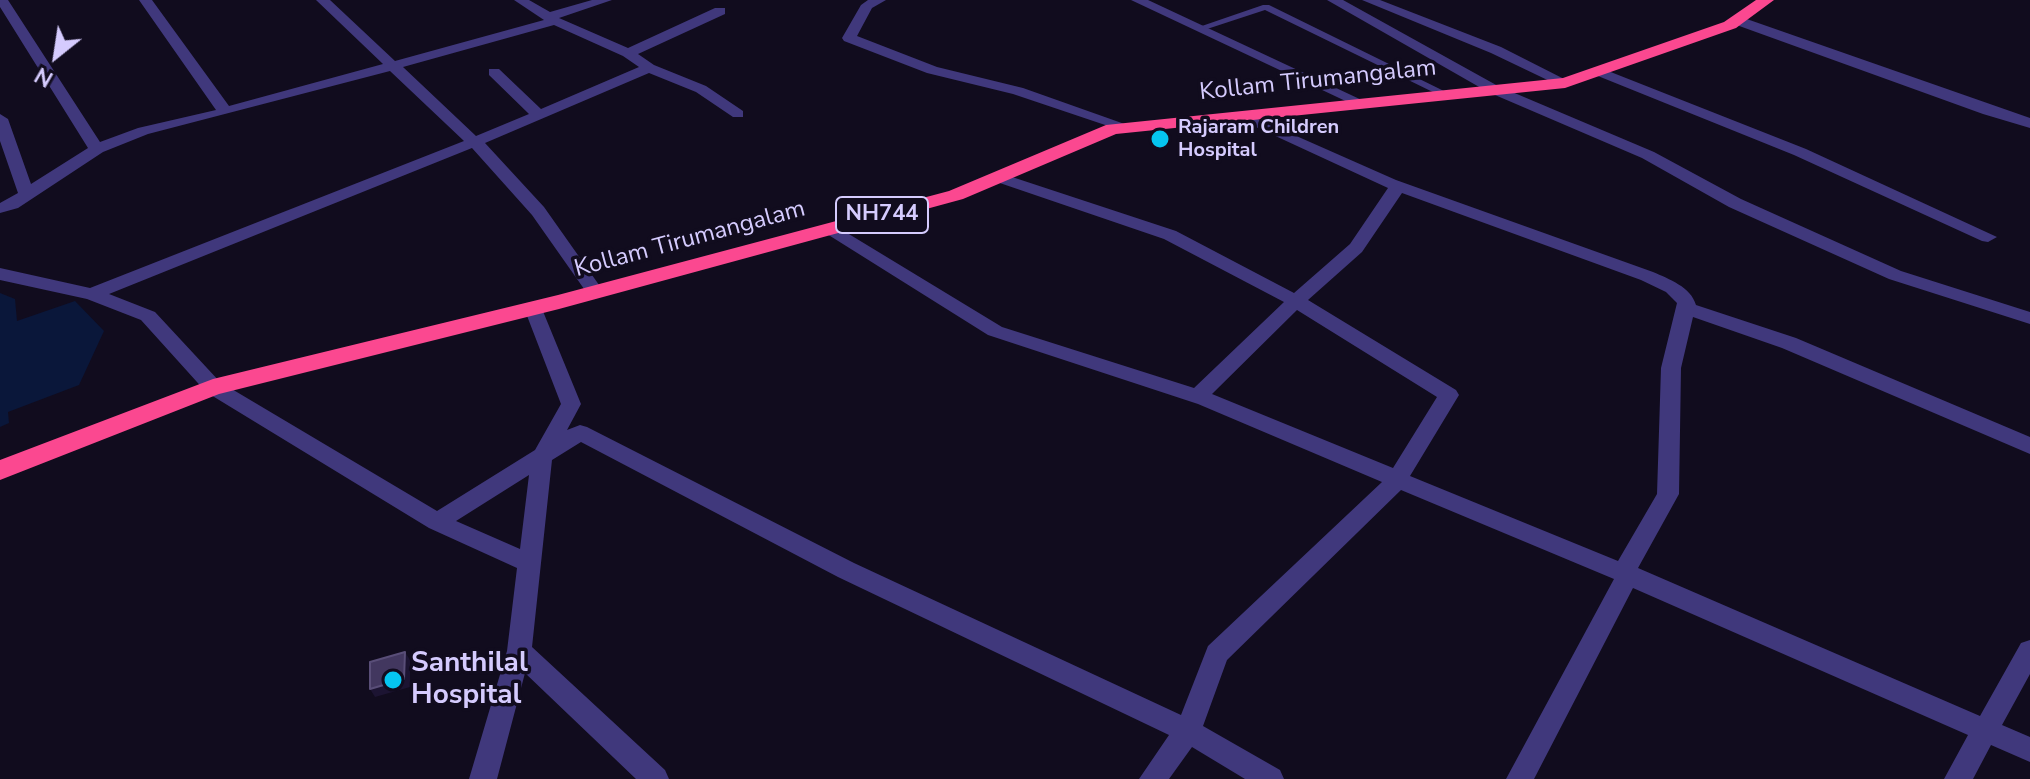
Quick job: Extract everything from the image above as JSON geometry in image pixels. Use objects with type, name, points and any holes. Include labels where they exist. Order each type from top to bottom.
[{"type":"highway","name":"Kollam Tirumangalam","points":[[0,470],[213,387],[595,292],[956,195],[1112,129],[1565,83],[1736,20],[1766,0]]},
{"type":"street","points":[[2,0],[97,149]]},
{"type":"street","points":[[145,0],[225,112]]},
{"type":"street","points":[[322,0],[476,143],[538,211],[595,292]]},
{"type":"street","points":[[520,0],[552,19],[628,53],[649,68],[701,89],[738,114]]},
{"type":"street","points":[[0,208],[27,195],[97,149],[143,131],[392,67],[606,0]]},
{"type":"street","points":[[880,0],[867,5],[849,38],[932,70],[1018,91],[1125,127]]},
{"type":"street","points":[[1137,0],[1359,102]]},
{"type":"street","points":[[1333,0],[1493,89],[1648,155],[1735,203],[1895,275],[2030,318]]},
{"type":"street","points":[[1368,0],[1496,50],[1565,83]]},
{"type":"street","points":[[628,53],[720,11]]},
{"type":"street","points":[[1736,20],[1988,111],[2030,123]]},
{"type":"street","points":[[92,294],[211,242],[383,175],[476,143],[649,68]]},
{"type":"street","points":[[1598,71],[1800,152],[1988,237]]},
{"type":"street","points":[[494,72],[538,115]]},
{"type":"street","points":[[1237,115],[1398,186],[1647,276],[1672,288],[1687,302],[1671,368],[1668,494],[1626,568],[1628,575],[1520,779]]},
{"type":"street","points":[[0,119],[27,195]]},
{"type":"street","points":[[997,177],[1170,235],[1296,301],[1449,395],[1396,481],[1217,654],[1188,731],[1153,779]]},
{"type":"street","points":[[1398,186],[1356,248],[1198,396],[1628,575],[2030,750]]},
{"type":"street","points":[[828,229],[995,331],[1205,399]]},
{"type":"street","points":[[0,274],[92,294],[148,316],[213,387],[437,522],[530,564]]},
{"type":"street","points":[[483,779],[519,651],[542,456],[571,404],[533,308]]},
{"type":"street","points":[[1686,308],[1789,343],[2030,446]]},
{"type":"street","points":[[437,522],[580,432],[846,570],[1188,731],[1270,779]]},
{"type":"street","points":[[519,651],[655,779]]},
{"type":"street","points":[[1958,779],[2030,651]]},
{"type":"lane","points":[[1201,28],[1266,7],[1445,94]]},
{"type":"water","points":[[0,293],[15,299],[17,321],[75,301],[104,331],[79,385],[8,412],[9,423],[0,427]]},
{"type":"building","points":[[405,652],[404,679],[370,689],[370,662]]},
{"type":"place","name":"Rajaram Children Hospital","points":[[1160,139]]},
{"type":"place","name":"Santhilal Hospital","points":[[393,680]]}]
